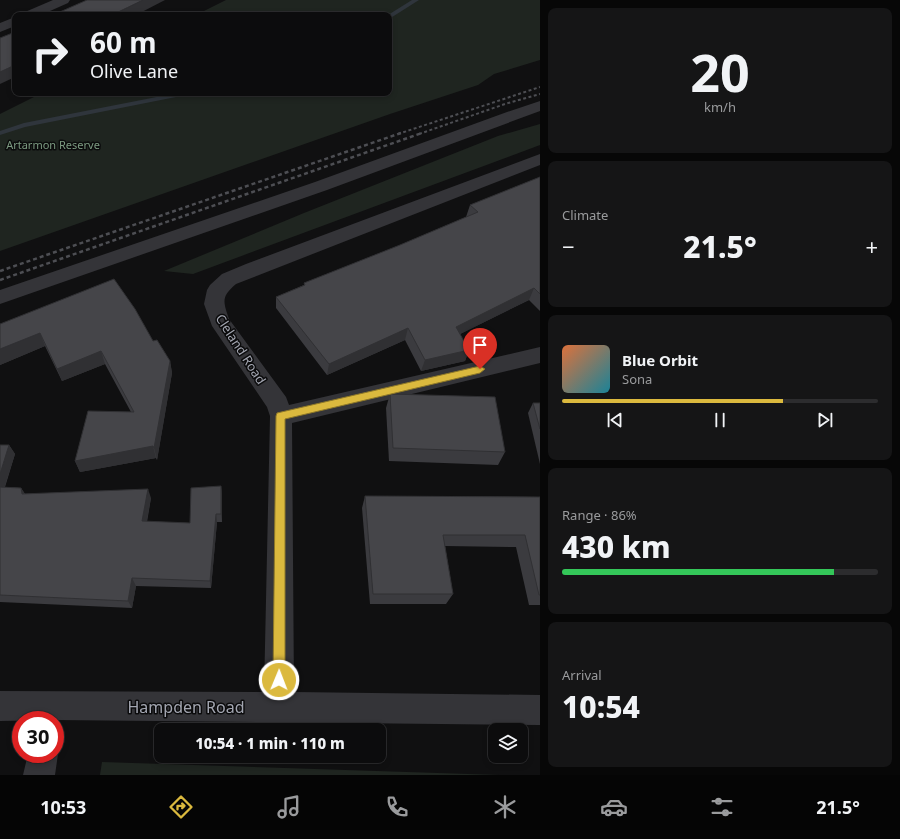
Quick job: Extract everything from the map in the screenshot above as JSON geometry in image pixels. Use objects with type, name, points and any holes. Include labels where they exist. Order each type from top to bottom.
[{"type":"street","points":[[37,12],[64,0]]},
{"type":"street","points":[[0,28],[12,22]]},
{"type":"street","points":[[0,297],[320,186],[540,106]]},
{"type":"street","name":"Cleland Road","points":[[279,707],[281,416],[278,404],[219,320],[214,304],[217,290],[229,279],[253,269],[540,158]]},
{"type":"street","points":[[281,416],[540,356]]},
{"type":"street","name":"Hampden Road","points":[[0,706],[31,711]]},
{"type":"street","name":"Hampden Road","points":[[64,714],[279,707],[540,710]]},
{"type":"street","points":[[38,775],[40,763]]},
{"type":"green space","name":"Artarmon Reserve","points":[[226,0],[540,0],[540,60],[494,74],[478,85],[390,114],[0,251],[0,114],[36,96],[392,96],[392,12],[202,12]]},
{"type":"green space","points":[[540,124],[540,145],[193,274],[164,271],[304,213],[498,136]]},
{"type":"green space","points":[[102,762],[499,775],[100,775]]},
{"type":"building","points":[[87,0],[143,0],[118,12],[60,12]]},
{"type":"building","points":[[12,33],[12,66],[0,72],[0,38]]},
{"type":"building","points":[[540,177],[540,294],[534,288],[456,327],[469,350],[425,360],[408,328],[329,364],[276,297],[305,285],[304,283],[478,212],[470,205]]},
{"type":"building","points":[[114,279],[135,309],[153,341],[157,340],[170,361],[154,448],[153,446],[75,461],[88,411],[134,412],[101,351],[57,369],[40,333],[0,349],[0,324]]},
{"type":"building","points":[[390,394],[495,397],[505,452],[393,448]]},
{"type":"building","points":[[533,403],[540,403],[540,429]]},
{"type":"building","points":[[0,445],[9,445],[0,474]]},
{"type":"building","points":[[221,486],[221,514],[216,514],[210,581],[132,578],[128,601],[0,595],[0,487],[21,488],[22,494],[148,489],[142,521],[190,523],[191,488]]},
{"type":"building","points":[[365,496],[540,497],[540,595],[525,535],[443,535],[453,594],[373,594]]},
{"type":"waterway","points":[[392,15],[416,0]]},
{"type":"waterway","points":[[0,133],[24,125],[171,96]]},
{"type":"railway","points":[[400,133],[540,87]]},
{"type":"railway","points":[[419,134],[505,104],[540,94]]},
{"type":"railway","points":[[0,271],[400,133]]},
{"type":"railway","points":[[0,280],[422,133]]},
{"type":"route","points":[[279,680],[281,416],[480,369]]}]
